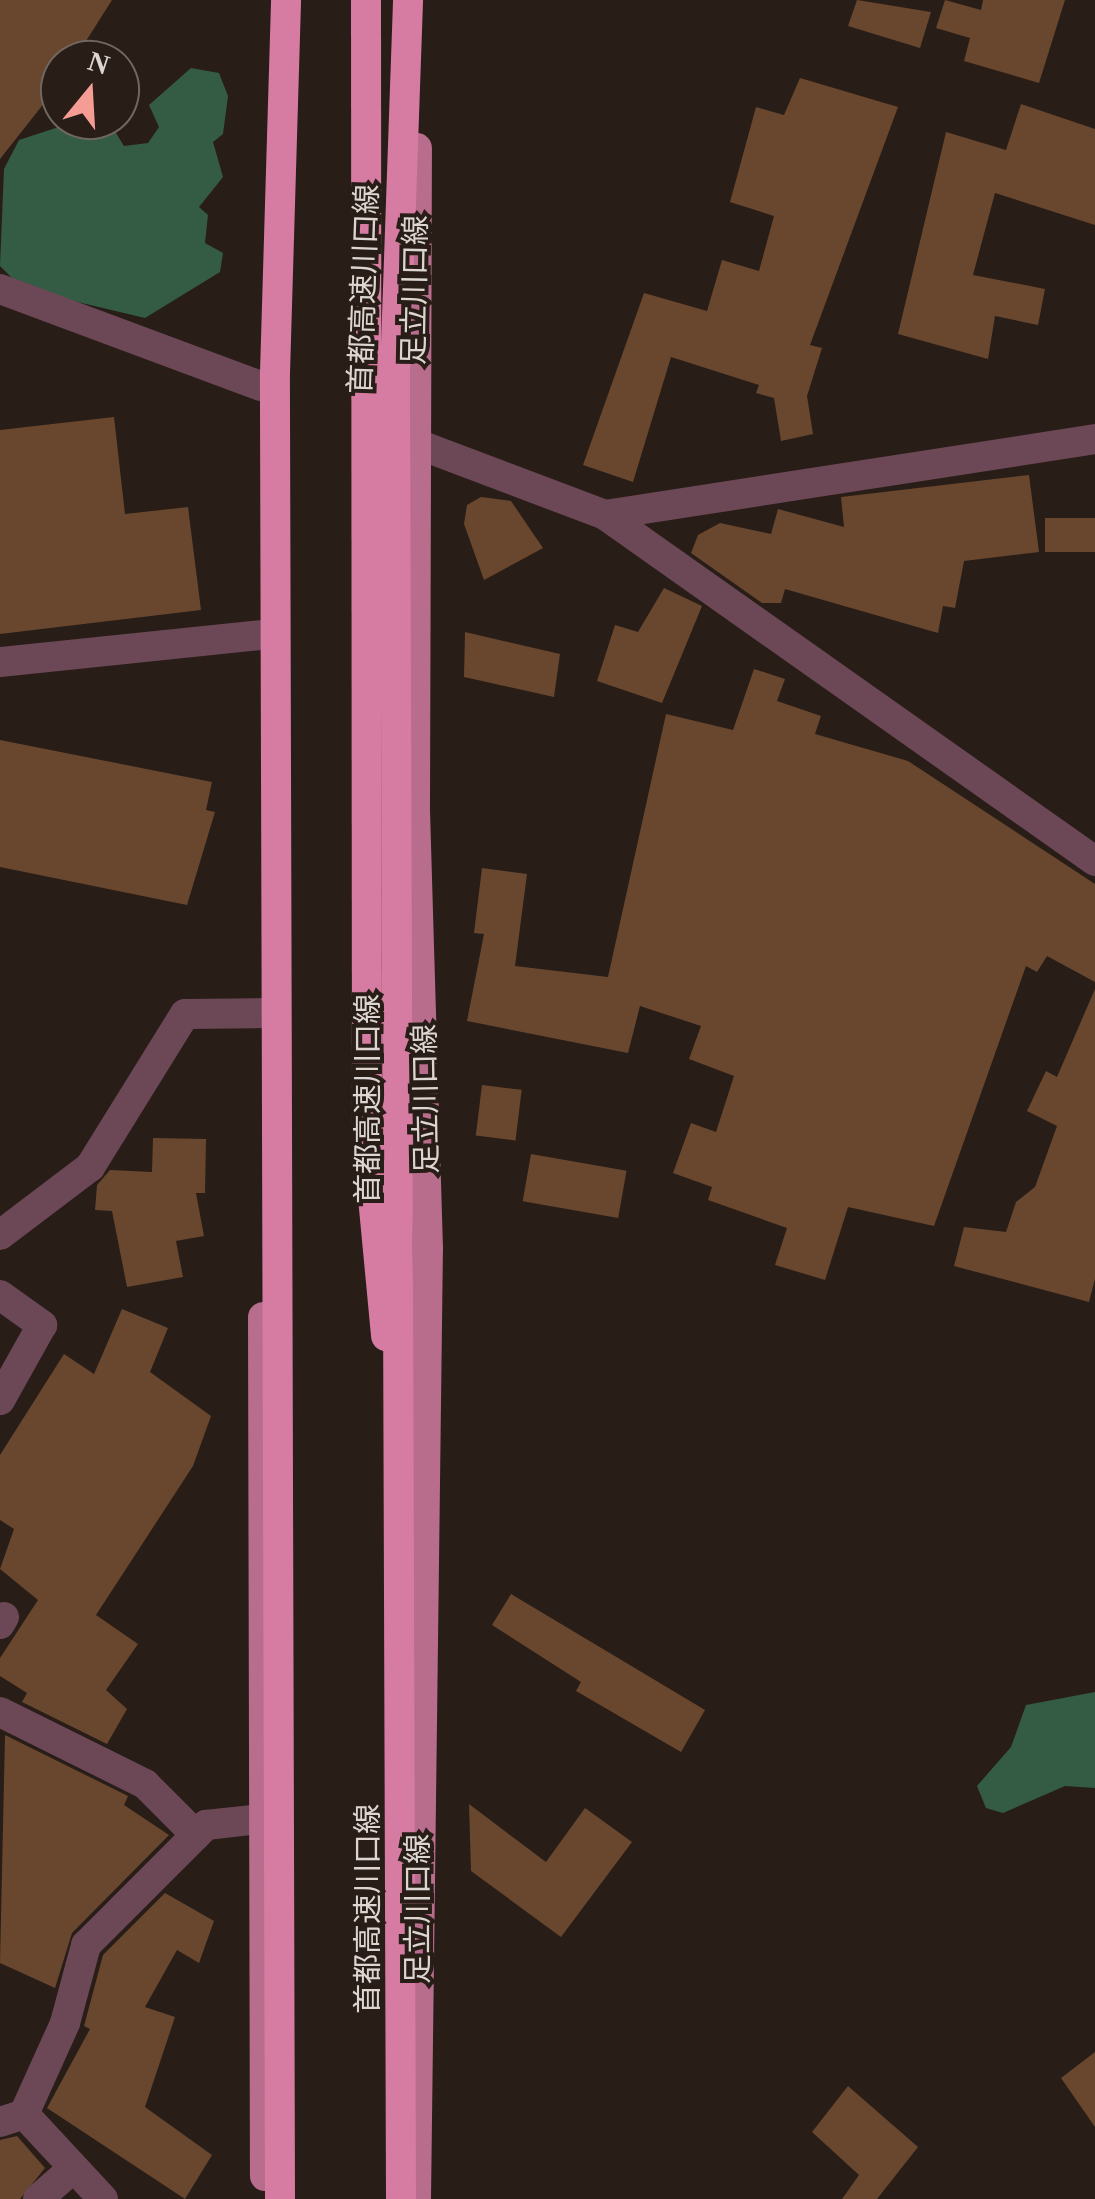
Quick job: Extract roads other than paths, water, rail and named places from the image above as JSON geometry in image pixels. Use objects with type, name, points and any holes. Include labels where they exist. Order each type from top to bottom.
[{"type":"highway","points":[[280,2199],[282,104],[286,0]]},
{"type":"highway","points":[[282,104],[297,0]]},
{"type":"highway","points":[[366,0],[367,1134],[402,1521]]},
{"type":"highway","name":"首都高速川口線","points":[[401,2199],[402,1521],[395,374],[408,0]]},
{"type":"main road","points":[[266,2199],[260,1819],[262,386],[272,0]]},
{"type":"main road","name":"足立川口線","points":[[416,2199],[428,1249],[412,442],[418,0]]},
{"type":"street","points":[[0,289],[262,386]]},
{"type":"street","points":[[605,515],[1095,439]]},
{"type":"street","points":[[412,442],[605,515],[642,550],[1095,862]]},
{"type":"street","points":[[0,662],[263,635]]},
{"type":"street","points":[[0,1235],[90,1167],[185,1014],[264,1013]]},
{"type":"street","points":[[0,1295],[42,1325],[0,1400]]},
{"type":"street","points":[[0,1712],[145,1784],[196,1835]]},
{"type":"street","points":[[103,2199],[12,2118],[65,2022],[86,1946],[196,1835],[260,1819]]},
{"type":"street","points":[[38,2199],[70,2172]]}]
